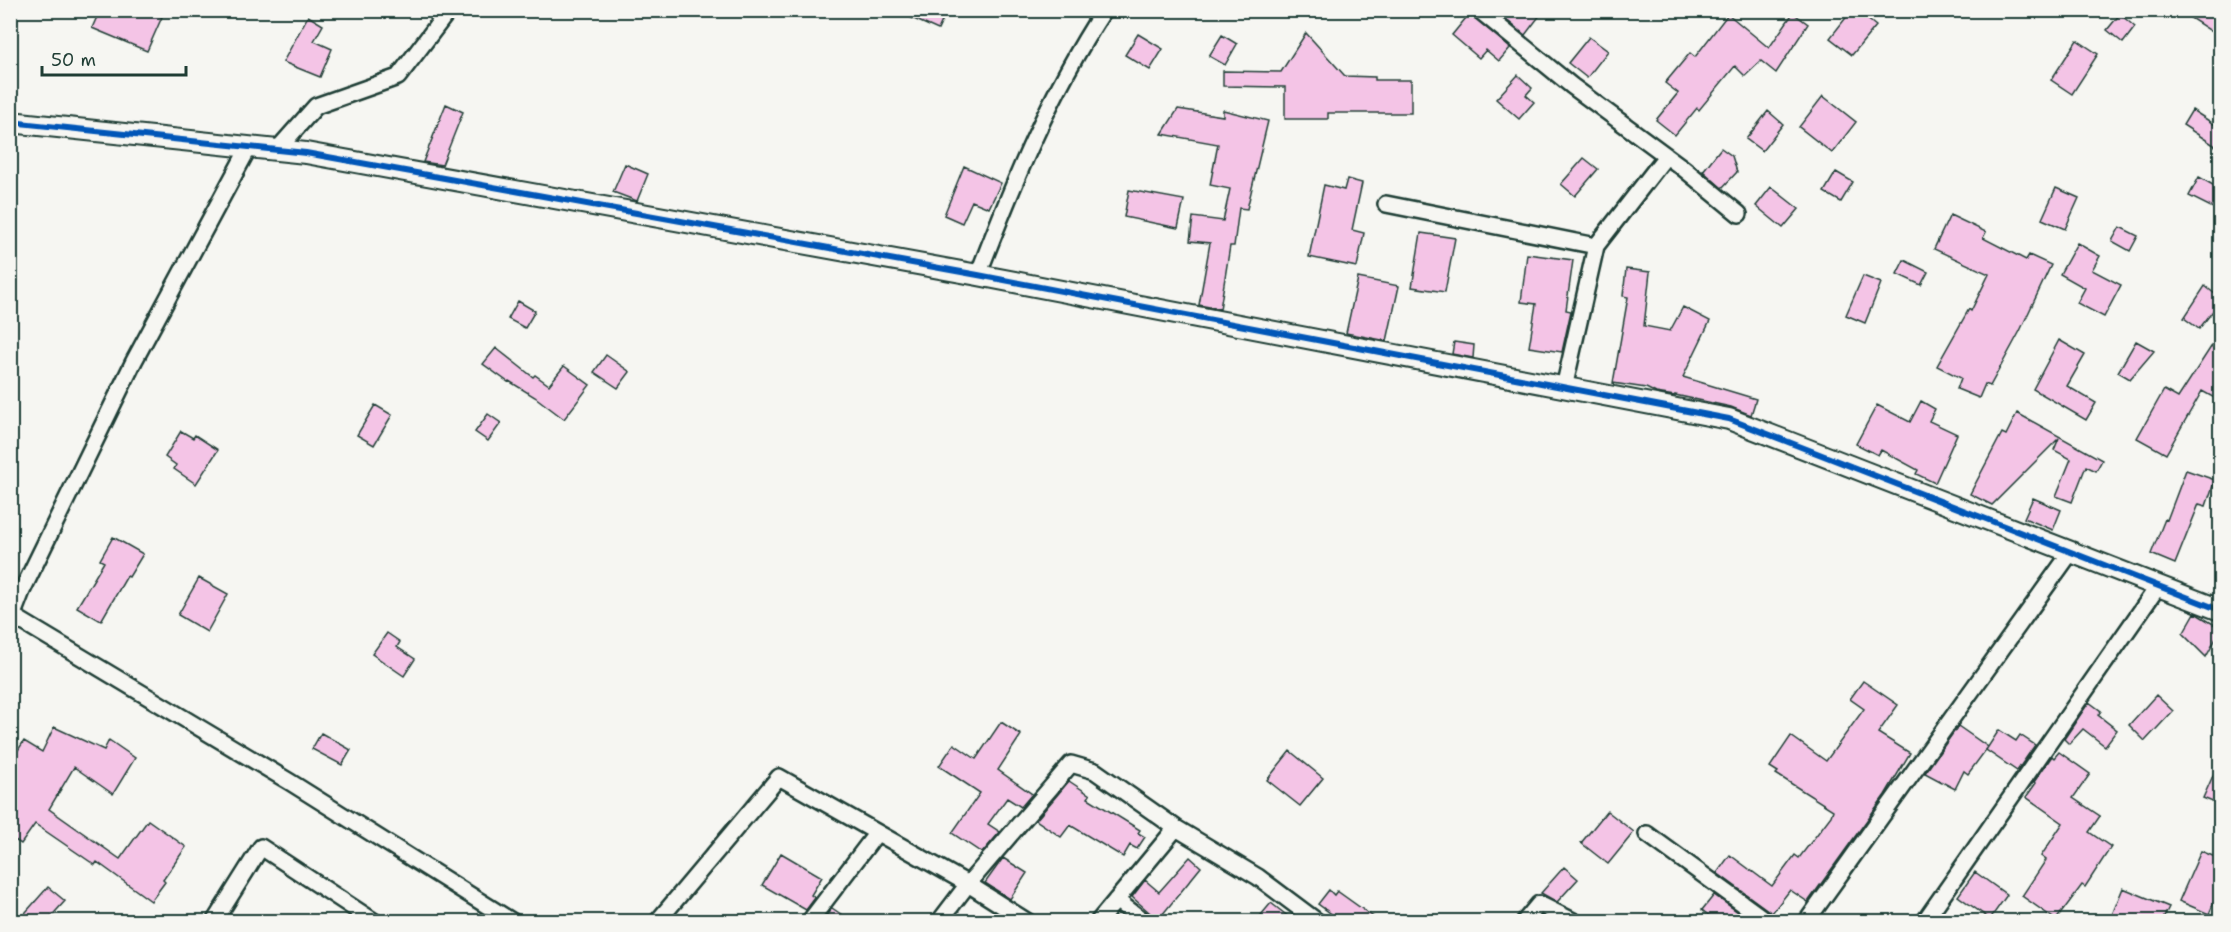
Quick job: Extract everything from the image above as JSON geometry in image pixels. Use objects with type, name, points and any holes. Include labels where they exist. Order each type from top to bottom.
[{"type":"street","points":[[277,150],[316,106],[398,76],[449,10]]},
{"type":"street","points":[[978,275],[1014,181],[1080,47],[1104,10]]},
{"type":"street","points":[[1479,10],[1572,86],[1739,214]]},
{"type":"street","points":[[10,122],[318,156],[978,275],[1729,419],[2220,609]]},
{"type":"street","points":[[249,147],[134,361],[22,591],[12,619],[290,782],[513,921]]},
{"type":"street","points":[[1564,388],[1596,246],[1666,156]]},
{"type":"street","points":[[1386,204],[1596,246]]},
{"type":"street","points":[[1806,921],[2071,552]]},
{"type":"street","points":[[1924,921],[2159,585]]},
{"type":"street","points":[[939,921],[1071,764],[1095,771],[1176,828],[1257,877],[1318,921]]},
{"type":"street","points":[[657,921],[779,777],[1029,921]]},
{"type":"street","points":[[1098,921],[1176,828]]},
{"type":"street","points":[[809,921],[876,834]]},
{"type":"street","points":[[1647,834],[1768,921]]},
{"type":"street","points":[[214,921],[261,847],[374,921]]},
{"type":"street","points":[[1116,900],[1145,921]]},
{"type":"street","points":[[1524,921],[1539,904],[1575,921]]},
{"type":"building","points":[[100,10],[145,10],[162,17],[147,51],[92,28]]},
{"type":"building","points":[[894,10],[947,10],[938,30]]},
{"type":"building","points":[[1509,10],[1544,10],[1525,35],[1504,18]]},
{"type":"building","points":[[1852,10],[1856,10],[1876,26],[1852,55],[1830,38]]},
{"type":"building","points":[[2178,10],[2220,10],[2220,37]]},
{"type":"building","points":[[1470,13],[1510,48],[1499,61],[1486,50],[1479,58],[1452,35]]},
{"type":"building","points":[[1793,13],[1808,24],[1776,73],[1761,61],[1745,76],[1735,66],[1675,135],[1656,120],[1678,93],[1665,83],[1690,53],[1695,57],[1728,14],[1769,48]]},
{"type":"building","points":[[2120,14],[2135,27],[2123,43],[2107,30]]},
{"type":"building","points":[[308,16],[323,25],[314,41],[332,49],[320,77],[283,62]]},
{"type":"building","points":[[1306,33],[1345,76],[1375,77],[1375,80],[1411,80],[1411,113],[1328,113],[1328,119],[1285,119],[1285,87],[1223,86],[1223,71],[1281,72]]},
{"type":"building","points":[[1138,34],[1163,49],[1150,70],[1125,55]]},
{"type":"building","points":[[1222,35],[1237,44],[1225,65],[1209,56]]},
{"type":"building","points":[[1589,37],[1608,51],[1587,78],[1568,63]]},
{"type":"building","points":[[2077,40],[2098,54],[2072,94],[2051,80]]},
{"type":"building","points":[[1518,75],[1532,88],[1526,95],[1534,102],[1519,119],[1496,99]]},
{"type":"building","points":[[1823,96],[1856,122],[1832,153],[1799,127]]},
{"type":"building","points":[[446,104],[463,112],[442,165],[423,162]]},
{"type":"building","points":[[1178,109],[1223,116],[1223,110],[1268,121],[1247,209],[1239,208],[1234,246],[1230,246],[1220,309],[1199,305],[1210,243],[1190,241],[1193,217],[1223,221],[1230,189],[1210,185],[1218,144],[1162,134]]},
{"type":"building","points":[[2192,110],[2220,128],[2220,149],[2183,125]]},
{"type":"building","points":[[1768,111],[1783,124],[1762,151],[1746,139]]},
{"type":"building","points":[[1721,148],[1732,156],[1737,172],[1722,188],[1703,171]]},
{"type":"building","points":[[1584,158],[1598,169],[1575,196],[1561,184]]},
{"type":"building","points":[[625,164],[648,174],[637,201],[613,192]]},
{"type":"building","points":[[964,166],[1001,183],[989,208],[972,201],[962,223],[944,215]]},
{"type":"building","points":[[1836,172],[1853,182],[1841,202],[1824,192]]},
{"type":"building","points":[[2199,177],[2220,189],[2220,198],[2215,209],[2189,196]]},
{"type":"building","points":[[1347,179],[1362,183],[1352,230],[1364,233],[1357,267],[1309,257],[1324,185],[1344,190]]},
{"type":"building","points":[[1771,187],[1799,209],[1783,228],[1756,206]]},
{"type":"building","points":[[2056,188],[2079,198],[2065,229],[2042,219]]},
{"type":"building","points":[[1129,190],[1184,200],[1178,228],[1124,217]]},
{"type":"building","points":[[1950,215],[1986,232],[1983,238],[2026,260],[2029,255],[2051,265],[2020,331],[1990,386],[1985,384],[1979,398],[1957,389],[1961,378],[1937,366],[1969,309],[1971,311],[1989,274],[1934,249]]},
{"type":"building","points":[[2120,227],[2138,236],[2130,251],[2112,241]]},
{"type":"building","points":[[1421,233],[1455,238],[1445,292],[1412,287]]},
{"type":"building","points":[[2077,243],[2100,256],[2092,270],[2121,285],[2104,317],[2077,303],[2085,288],[2060,274]]},
{"type":"building","points":[[1527,254],[1573,260],[1566,310],[1571,311],[1562,352],[1529,347],[1536,304],[1521,302]]},
{"type":"building","points":[[1904,260],[1928,272],[1921,285],[1897,274]]},
{"type":"building","points":[[1626,269],[1650,272],[1644,326],[1670,331],[1683,307],[1710,321],[1683,377],[1756,399],[1751,415],[1731,407],[1613,383],[1628,297],[1623,296]]},
{"type":"building","points":[[1863,276],[1881,283],[1865,323],[1846,315]]},
{"type":"building","points":[[1358,278],[1399,286],[1387,341],[1346,333]]},
{"type":"building","points":[[2205,286],[2220,298],[2220,302],[2199,329],[2184,318]]},
{"type":"building","points":[[518,301],[535,311],[525,328],[508,319]]},
{"type":"building","points":[[2220,333],[2220,401],[2202,391],[2166,454],[2137,438],[2164,390],[2178,398]]},
{"type":"building","points":[[2059,340],[2085,355],[2067,386],[2096,403],[2086,420],[2033,389]]},
{"type":"building","points":[[2136,341],[2154,351],[2130,379],[2118,372]]},
{"type":"building","points":[[1454,342],[1474,345],[1473,358],[1452,354]]},
{"type":"building","points":[[496,348],[533,377],[535,375],[549,385],[564,366],[590,385],[564,419],[535,397],[508,382],[483,364]]},
{"type":"building","points":[[606,355],[630,372],[618,388],[594,372]]},
{"type":"building","points":[[1921,401],[1935,409],[1929,421],[1957,434],[1935,483],[1916,474],[1918,470],[1881,450],[1878,455],[1856,444],[1877,405],[1910,422]]},
{"type":"building","points":[[375,405],[392,415],[374,445],[357,435]]},
{"type":"building","points":[[2017,413],[2102,460],[2096,471],[2086,466],[2072,502],[2056,496],[2071,459],[2054,450],[2059,438],[1992,505],[1970,494],[2002,433],[2006,435]]},
{"type":"building","points":[[488,414],[501,423],[488,441],[475,432]]},
{"type":"building","points":[[181,431],[193,438],[195,435],[218,450],[196,484],[174,469],[176,465],[165,457]]},
{"type":"building","points":[[2186,470],[2215,480],[2206,506],[2199,504],[2175,564],[2151,554]]},
{"type":"building","points":[[2033,498],[2061,510],[2053,530],[2024,518]]},
{"type":"building","points":[[113,537],[143,554],[129,577],[127,576],[101,621],[77,607],[104,562],[100,560]]},
{"type":"building","points":[[199,578],[228,594],[207,632],[178,615]]},
{"type":"building","points":[[2195,613],[2220,628],[2206,657],[2183,634]]},
{"type":"building","points":[[387,633],[400,642],[397,647],[415,659],[404,676],[372,654]]},
{"type":"building","points":[[1863,681],[1898,705],[1878,733],[1910,753],[1885,795],[1808,902],[1790,890],[1772,913],[1717,873],[1730,855],[1772,886],[1795,855],[1799,858],[1831,816],[1833,810],[1776,774],[1778,772],[1770,767],[1791,736],[1826,761],[1864,709],[1850,699]]},
{"type":"building","points":[[2156,695],[2173,711],[2145,741],[2129,725]]},
{"type":"building","points":[[2089,702],[2101,711],[2098,715],[2117,730],[2105,746],[2083,729],[2069,744],[2064,739]]},
{"type":"building","points":[[1001,722],[1021,735],[998,770],[1032,794],[1021,807],[1007,798],[988,824],[1000,832],[982,853],[952,833],[980,793],[939,766],[954,744],[976,759]]},
{"type":"building","points":[[1958,726],[1988,747],[1968,774],[1964,771],[1955,789],[1925,773]]},
{"type":"building","points":[[54,727],[104,750],[109,740],[135,758],[113,794],[74,767],[49,809],[120,859],[148,820],[186,847],[151,901],[97,862],[95,865],[35,824],[21,844],[10,837],[10,762],[24,741],[42,752]]},
{"type":"building","points":[[1999,730],[2016,741],[2020,735],[2035,745],[2017,771],[1986,750]]},
{"type":"building","points":[[321,733],[351,750],[342,765],[312,749]]},
{"type":"building","points":[[1290,751],[1323,778],[1300,806],[1267,780]]},
{"type":"building","points":[[2059,752],[2090,774],[2073,798],[2100,816],[2089,832],[2111,847],[2085,887],[2082,885],[2056,920],[2022,896],[2046,860],[2041,856],[2063,823],[2026,797],[2052,756],[2054,758]]},
{"type":"building","points":[[2220,760],[2220,805],[2203,798]]},
{"type":"building","points":[[1069,781],[1090,795],[1088,798],[1140,830],[1138,833],[1145,837],[1137,849],[1130,845],[1123,857],[1070,825],[1061,837],[1036,820]]},
{"type":"building","points":[[1607,811],[1634,832],[1608,864],[1581,843]]},
{"type":"building","points":[[2201,851],[2220,859],[2220,888],[2209,914],[2179,901]]},
{"type":"building","points":[[781,853],[822,877],[811,895],[815,898],[806,910],[762,885]]},
{"type":"building","points":[[1190,857],[1201,867],[1158,920],[1132,897],[1145,880],[1159,892]]},
{"type":"building","points":[[1003,858],[1027,873],[1010,899],[985,883]]},
{"type":"building","points":[[1564,867],[1578,879],[1557,902],[1541,893]]},
{"type":"building","points":[[1975,872],[2007,895],[1990,919],[1958,896]]},
{"type":"building","points":[[48,887],[65,901],[47,921],[18,921]]},
{"type":"building","points":[[2123,888],[2169,907],[2162,921],[2122,921],[2111,917]]},
{"type":"building","points":[[1329,890],[1334,895],[1337,891],[1379,921],[1341,921],[1318,904]]},
{"type":"building","points":[[1714,895],[1749,920],[1716,921],[1702,910]]},
{"type":"building","points":[[1271,903],[1294,921],[1256,921]]},
{"type":"building","points":[[832,908],[851,921],[823,920]]},
{"type":"cycle path","points":[[10,122],[306,153],[978,275],[1729,419],[2220,610]]}]
